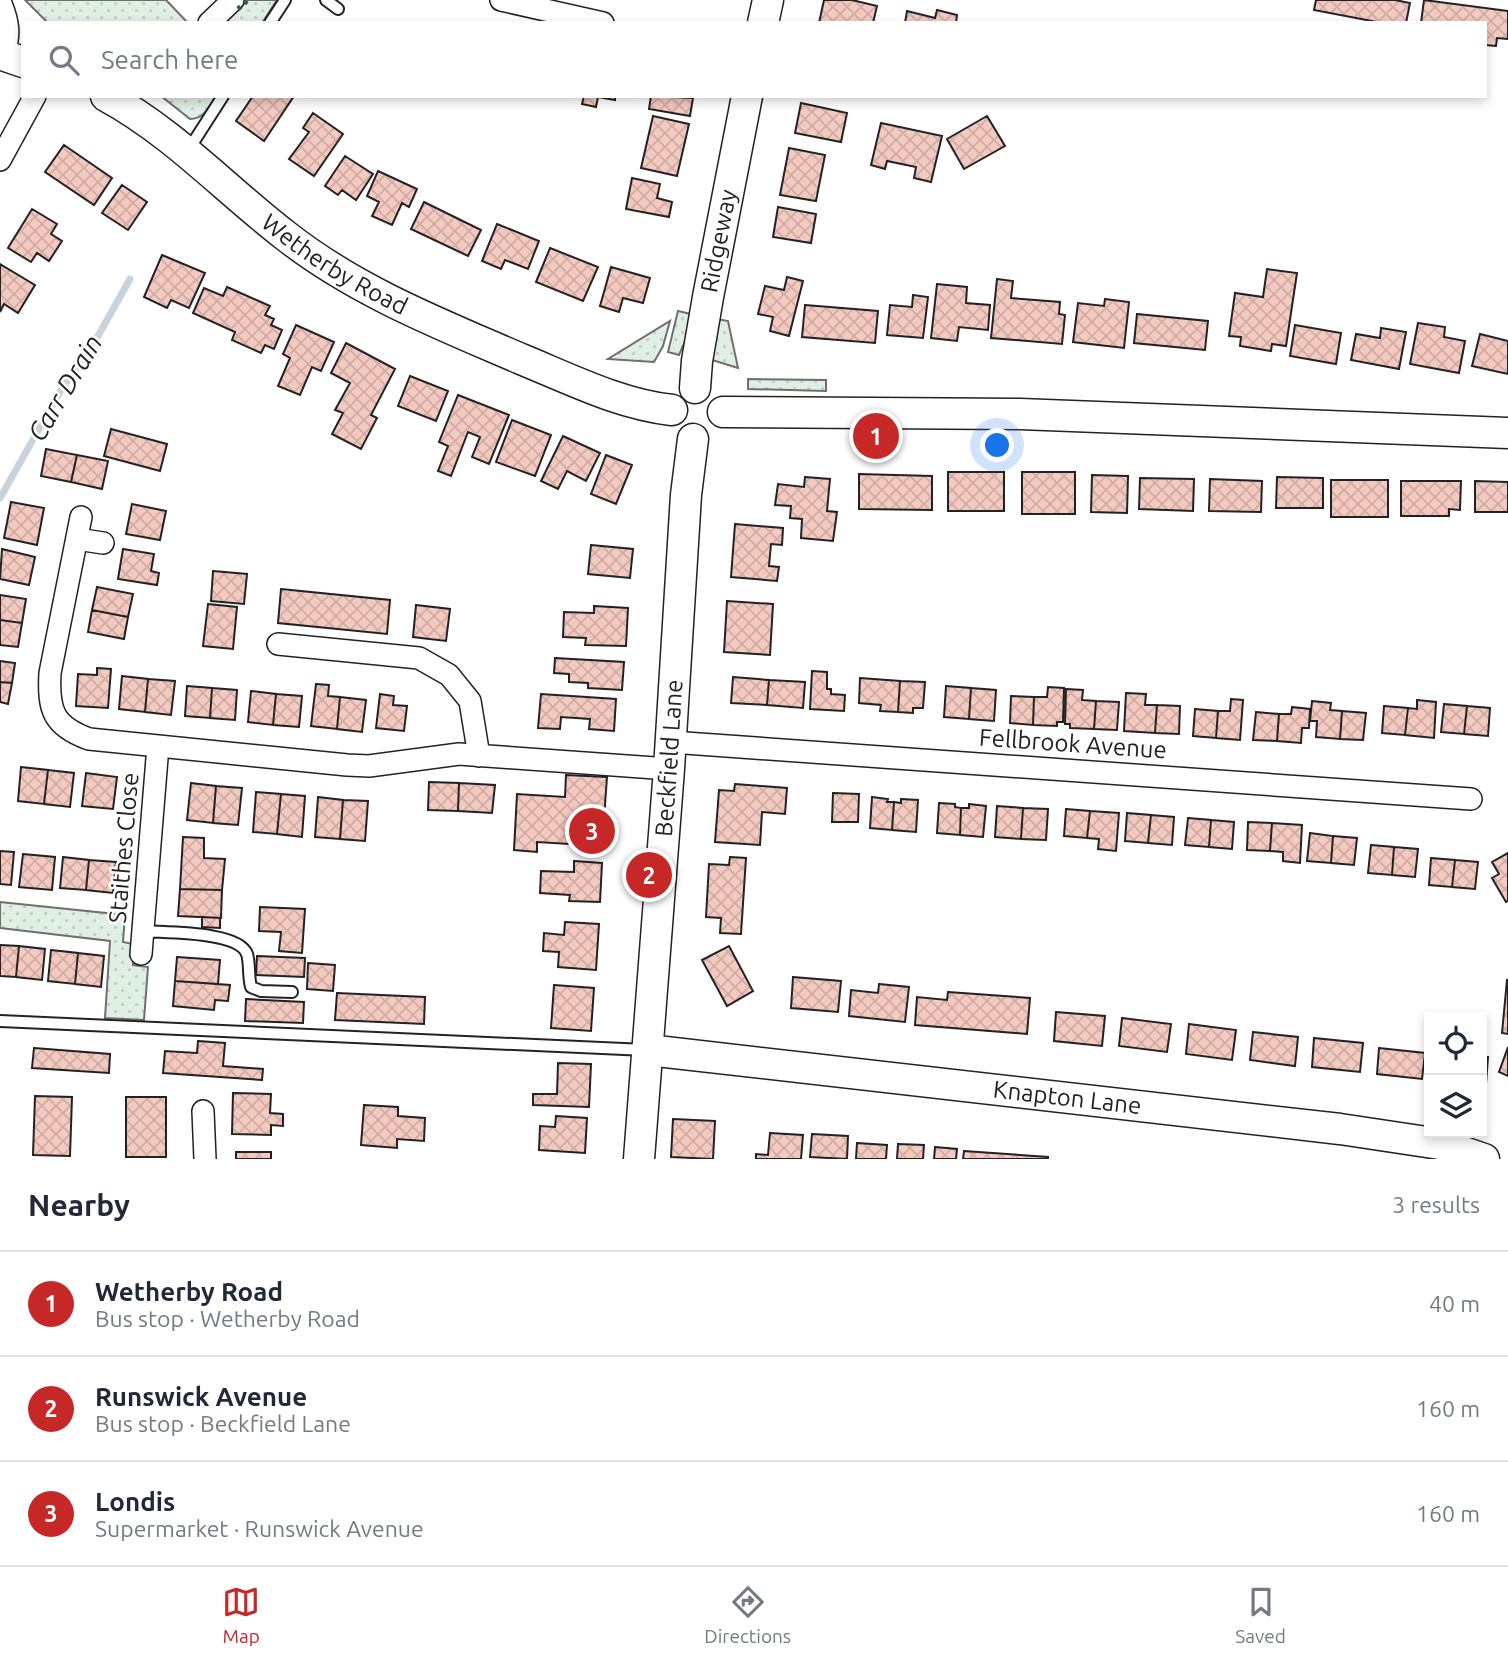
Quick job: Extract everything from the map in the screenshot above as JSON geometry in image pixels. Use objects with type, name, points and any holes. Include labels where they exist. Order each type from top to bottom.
[{"type":"street","points":[[211,21],[233,0]]},
{"type":"street","points":[[501,0],[594,21]]},
{"type":"street","points":[[763,21],[768,0]]},
{"type":"street","points":[[0,1],[7,19],[9,57]]},
{"type":"street","points":[[0,160],[34,98]]},
{"type":"street","name":"Ridgeway","points":[[695,388],[707,304],[747,98]]},
{"type":"street","name":"Wetherby Road","points":[[121,99],[187,151],[284,235],[313,257],[356,283],[464,335],[616,398],[672,410]]},
{"type":"street","points":[[703,389],[717,397],[723,412],[722,421],[711,435],[693,439],[680,432],[672,418],[672,410],[677,398],[689,390],[703,389]]},
{"type":"street","points":[[723,412],[1020,414],[1508,433]]},
{"type":"street","name":"Beckfield Lane","points":[[639,1159],[670,755],[686,495],[693,439]]},
{"type":"street","name":"Fellbrook Avenue","points":[[81,517],[50,673],[49,694],[52,711],[60,723],[71,733],[89,740],[369,766],[438,756],[670,755],[1471,799]]},
{"type":"street","points":[[77,539],[103,543]]},
{"type":"street","points":[[278,644],[418,658],[429,664],[449,676],[470,701],[478,756]]},
{"type":"street","name":"Staithes Close","points":[[141,954],[158,746]]},
{"type":"street","name":"Knapton Lane","points":[[648,1050],[1340,1129],[1440,1144],[1484,1159]]},
{"type":"street","points":[[203,1111],[205,1159]]},
{"type":"lane","points":[[271,21],[285,0]]},
{"type":"lane","points":[[326,0],[338,9]]},
{"type":"lane","points":[[187,151],[222,98]]},
{"type":"lane","points":[[143,931],[224,938],[238,943],[247,954],[251,987],[261,991],[292,992]]},
{"type":"lane","points":[[0,1021],[648,1050]]},
{"type":"green space","points":[[25,0],[166,0],[186,21],[46,21]]},
{"type":"green space","points":[[248,0],[277,0],[263,21],[225,21]]},
{"type":"green space","points":[[164,98],[215,98],[203,115],[190,119]]},
{"type":"green space","points":[[678,311],[691,314],[686,339],[679,355],[668,352]]},
{"type":"green space","points":[[717,319],[728,321],[738,368],[709,359]]},
{"type":"green space","points":[[670,321],[663,346],[654,362],[608,359]]},
{"type":"green space","points":[[748,379],[826,380],[826,391],[748,389]]},
{"type":"green space","points":[[0,902],[125,915],[123,942],[133,944],[133,965],[148,967],[144,1020],[105,1018],[110,941],[0,928]]},
{"type":"building","points":[[824,0],[852,0],[877,6],[873,21],[819,21]]},
{"type":"building","points":[[1316,0],[1395,0],[1410,3],[1406,21],[1372,21],[1314,10]]},
{"type":"building","points":[[1424,0],[1508,11],[1508,39],[1497,38],[1496,46],[1487,45],[1487,21],[1421,21]]},
{"type":"building","points":[[937,10],[957,15],[956,21],[905,21],[907,11],[935,18]]},
{"type":"building","points":[[252,98],[293,98],[264,141],[236,121]]},
{"type":"building","points":[[584,98],[598,98],[596,107],[582,104]]},
{"type":"building","points":[[651,98],[693,98],[690,116],[649,109]]},
{"type":"building","points":[[801,103],[847,113],[841,142],[795,133]]},
{"type":"building","points":[[313,113],[343,134],[314,176],[289,159],[309,132],[303,128]]},
{"type":"building","points":[[653,116],[689,124],[677,176],[641,168]]},
{"type":"building","points":[[987,116],[1005,146],[964,169],[947,139]]},
{"type":"building","points":[[881,123],[942,136],[931,182],[914,178],[916,167],[887,161],[885,169],[871,165]]},
{"type":"building","points":[[64,145],[112,178],[94,205],[45,172]]},
{"type":"building","points":[[789,148],[825,155],[816,201],[780,195]]},
{"type":"building","points":[[345,156],[373,174],[356,200],[342,190],[338,195],[325,186]]},
{"type":"building","points":[[378,171],[417,189],[409,207],[402,203],[392,225],[372,216],[379,202],[367,196]]},
{"type":"building","points":[[632,178],[660,184],[657,198],[672,202],[669,217],[626,209]]},
{"type":"building","points":[[122,185],[147,202],[128,230],[102,213]]},
{"type":"building","points":[[424,202],[481,230],[468,256],[411,229]]},
{"type":"building","points":[[778,207],[816,214],[811,243],[773,237]]},
{"type":"building","points":[[32,209],[57,224],[51,234],[62,241],[49,261],[37,253],[31,262],[8,248]]},
{"type":"building","points":[[497,224],[539,241],[528,269],[505,260],[501,269],[482,261]]},
{"type":"building","points":[[550,248],[598,267],[583,301],[536,282]]},
{"type":"building","points":[[162,255],[205,273],[189,308],[171,300],[167,308],[144,297]]},
{"type":"building","points":[[0,264],[35,285],[18,313],[4,304],[0,312]]},
{"type":"building","points":[[611,267],[650,278],[643,303],[623,298],[619,312],[600,306]]},
{"type":"building","points":[[1267,269],[1297,273],[1286,346],[1272,344],[1271,351],[1240,346],[1241,337],[1229,336],[1235,293],[1263,297]]},
{"type":"building","points":[[787,277],[803,281],[789,336],[770,331],[773,317],[758,314],[765,286],[784,290]]},
{"type":"building","points":[[997,279],[1013,281],[1011,298],[1060,302],[1059,314],[1065,315],[1062,344],[991,338]]},
{"type":"building","points":[[937,284],[967,287],[966,303],[990,305],[988,330],[959,327],[957,341],[931,338]]},
{"type":"building","points":[[227,287],[270,306],[265,315],[274,319],[271,325],[282,330],[274,349],[265,345],[261,353],[232,340],[235,332],[193,313],[204,288],[223,296]]},
{"type":"building","points":[[913,295],[928,297],[923,338],[887,335],[890,305],[912,307]]},
{"type":"building","points":[[1105,299],[1129,302],[1124,348],[1073,342],[1078,303],[1104,306]]},
{"type":"building","points":[[805,305],[878,311],[875,343],[802,337]]},
{"type":"building","points":[[1137,314],[1208,321],[1205,350],[1134,343]]},
{"type":"building","points":[[1418,323],[1445,327],[1444,337],[1465,341],[1459,373],[1410,364]]},
{"type":"building","points":[[296,325],[334,342],[321,371],[312,367],[300,395],[278,386],[290,358],[283,354]]},
{"type":"building","points":[[1295,325],[1341,333],[1336,364],[1290,356]]},
{"type":"building","points":[[1381,328],[1406,332],[1399,369],[1351,360],[1356,334],[1380,338]]},
{"type":"building","points":[[1480,334],[1508,341],[1508,374],[1472,366]]},
{"type":"building","points":[[346,343],[395,369],[371,415],[377,418],[361,449],[332,434],[343,413],[335,410],[350,383],[331,373]]},
{"type":"building","points":[[410,376],[448,391],[436,421],[398,406]]},
{"type":"building","points":[[458,395],[509,415],[489,464],[472,457],[480,437],[468,432],[451,476],[438,471],[448,446],[439,442]]},
{"type":"building","points":[[512,420],[551,435],[535,476],[496,462]]},
{"type":"building","points":[[111,429],[167,444],[160,471],[104,456]]},
{"type":"building","points":[[563,436],[600,453],[586,481],[567,471],[558,489],[541,481]]},
{"type":"building","points":[[46,449],[77,455],[71,482],[41,476]]},
{"type":"building","points":[[77,455],[108,461],[102,489],[71,482]]},
{"type":"building","points":[[606,455],[632,465],[616,504],[591,494]]},
{"type":"building","points":[[948,472],[1004,472],[1004,511],[948,511]]},
{"type":"building","points":[[1022,472],[1075,472],[1075,514],[1022,514]]},
{"type":"building","points":[[859,474],[932,476],[932,510],[859,509]]},
{"type":"building","points":[[1092,475],[1128,476],[1127,513],[1091,512]]},
{"type":"building","points":[[805,477],[830,479],[827,511],[837,512],[833,541],[801,538],[802,519],[790,518],[791,506],[775,505],[778,484],[804,487]]},
{"type":"building","points":[[1277,477],[1323,478],[1323,508],[1276,508]]},
{"type":"building","points":[[1140,478],[1194,479],[1193,511],[1139,509]]},
{"type":"building","points":[[1210,479],[1262,481],[1261,512],[1209,511]]},
{"type":"building","points":[[1331,480],[1388,480],[1388,517],[1331,517]]},
{"type":"building","points":[[1401,481],[1461,481],[1460,510],[1449,509],[1449,516],[1401,516]]},
{"type":"building","points":[[1475,481],[1508,482],[1508,512],[1475,512]]},
{"type":"building","points":[[11,502],[44,508],[37,545],[4,538]]},
{"type":"building","points":[[132,504],[166,511],[160,540],[126,534]]},
{"type":"building","points":[[735,524],[783,528],[782,545],[771,544],[769,566],[779,567],[777,581],[731,577]]},
{"type":"building","points":[[591,545],[633,549],[630,578],[588,574]]},
{"type":"building","points":[[2,549],[35,557],[29,585],[0,579]]},
{"type":"building","points":[[123,549],[154,554],[151,571],[159,573],[157,585],[118,579]]},
{"type":"building","points":[[213,571],[247,574],[244,604],[211,601]]},
{"type":"building","points":[[97,587],[133,594],[128,617],[92,610]]},
{"type":"building","points":[[281,589],[390,600],[387,634],[278,623]]},
{"type":"building","points":[[0,595],[26,599],[22,623],[0,620]]},
{"type":"building","points":[[727,601],[773,604],[770,655],[724,652]]},
{"type":"building","points":[[208,604],[237,607],[233,649],[203,646]]},
{"type":"building","points":[[416,605],[450,609],[446,641],[413,637]]},
{"type":"building","points":[[594,606],[628,608],[626,646],[585,645],[586,638],[563,637],[564,612],[594,613]]},
{"type":"building","points":[[92,610],[128,617],[124,639],[88,632]]},
{"type":"building","points":[[0,620],[22,623],[18,647],[0,645]]},
{"type":"building","points":[[555,658],[624,662],[622,690],[588,688],[588,683],[569,682],[569,674],[554,673]]},
{"type":"building","points":[[0,661],[15,663],[12,683],[0,682]]},
{"type":"building","points":[[97,668],[111,669],[108,708],[76,706],[78,674],[97,675]]},
{"type":"building","points":[[812,671],[827,672],[827,689],[831,689],[831,694],[845,695],[844,711],[810,709]]},
{"type":"building","points":[[122,676],[148,679],[145,712],[119,709]]},
{"type":"building","points":[[733,677],[769,680],[767,705],[731,703]]},
{"type":"building","points":[[860,678],[900,681],[898,712],[880,711],[881,705],[859,703]]},
{"type":"building","points":[[148,679],[175,681],[171,715],[145,712]]},
{"type":"building","points":[[769,680],[805,682],[803,708],[767,705]]},
{"type":"building","points":[[900,681],[925,682],[923,708],[913,708],[913,713],[898,712]]},
{"type":"building","points":[[0,682],[12,683],[8,704],[0,702]]},
{"type":"building","points":[[316,684],[329,685],[328,696],[340,697],[337,729],[311,726]]},
{"type":"building","points":[[187,686],[212,688],[210,718],[185,716]]},
{"type":"building","points":[[946,686],[971,688],[969,719],[944,717]]},
{"type":"building","points":[[1048,687],[1064,688],[1063,722],[1057,722],[1057,726],[1033,725],[1034,697],[1047,697]]},
{"type":"building","points":[[212,688],[237,690],[235,720],[210,718]]},
{"type":"building","points":[[971,688],[996,690],[994,721],[969,719]]},
{"type":"building","points":[[1066,689],[1083,690],[1082,700],[1096,701],[1094,729],[1070,728],[1070,724],[1065,724]]},
{"type":"building","points":[[251,691],[276,694],[273,725],[248,722]]},
{"type":"building","points":[[1126,693],[1146,694],[1145,705],[1157,705],[1155,733],[1124,731]]},
{"type":"building","points":[[276,694],[302,696],[299,727],[273,725]]},
{"type":"building","points":[[380,694],[394,696],[393,705],[407,706],[404,731],[376,728]]},
{"type":"building","points":[[541,694],[616,699],[614,731],[589,729],[590,719],[561,717],[560,729],[538,728]]},
{"type":"building","points":[[1011,696],[1034,697],[1033,725],[1010,723]]},
{"type":"building","points":[[340,697],[366,700],[362,732],[337,729]]},
{"type":"building","points":[[1231,699],[1243,700],[1240,740],[1216,738],[1218,711],[1230,711]]},
{"type":"building","points":[[1417,700],[1436,702],[1434,738],[1405,735],[1408,708],[1417,709]]},
{"type":"building","points":[[1096,701],[1119,702],[1117,730],[1094,729]]},
{"type":"building","points":[[1312,701],[1331,703],[1330,710],[1342,711],[1340,739],[1316,737],[1317,721],[1310,721]]},
{"type":"building","points":[[1444,704],[1467,706],[1464,734],[1441,732]]},
{"type":"building","points":[[1157,705],[1180,706],[1179,734],[1155,733]]},
{"type":"building","points":[[1384,706],[1408,708],[1405,735],[1382,733]]},
{"type":"building","points":[[1467,706],[1490,708],[1488,736],[1464,734]]},
{"type":"building","points":[[1292,707],[1310,709],[1309,728],[1302,728],[1301,743],[1277,741],[1279,714],[1291,714]]},
{"type":"building","points":[[1195,709],[1218,711],[1216,738],[1193,736]]},
{"type":"building","points":[[1342,711],[1366,713],[1363,740],[1340,739]]},
{"type":"building","points":[[1256,712],[1279,714],[1277,741],[1253,740]]},
{"type":"building","points":[[21,767],[48,770],[44,804],[18,801]]},
{"type":"building","points":[[48,770],[74,773],[70,807],[44,804]]},
{"type":"building","points":[[86,773],[117,777],[113,809],[82,806]]},
{"type":"building","points":[[566,775],[607,777],[602,846],[537,842],[537,852],[514,850],[517,794],[565,797]]},
{"type":"building","points":[[429,782],[459,783],[458,811],[428,810]]},
{"type":"building","points":[[191,783],[216,786],[213,823],[187,820]]},
{"type":"building","points":[[459,783],[495,785],[492,813],[458,811]]},
{"type":"building","points":[[735,784],[787,788],[785,814],[762,812],[760,845],[715,842],[719,790],[734,791]]},
{"type":"building","points":[[216,786],[242,788],[238,825],[213,823]]},
{"type":"building","points":[[256,792],[281,794],[277,834],[253,832]]},
{"type":"building","points":[[833,793],[859,794],[858,822],[832,822]]},
{"type":"building","points":[[281,794],[305,796],[302,837],[277,834]]},
{"type":"building","points":[[318,797],[343,800],[340,839],[315,837]]},
{"type":"building","points":[[872,797],[894,802],[892,830],[870,828]]},
{"type":"building","points":[[901,799],[918,800],[916,832],[892,830],[894,802],[901,803]]},
{"type":"building","points":[[343,800],[368,801],[365,841],[340,839]]},
{"type":"building","points":[[939,803],[955,804],[955,807],[961,808],[960,835],[937,833]]},
{"type":"building","points":[[969,804],[986,806],[983,837],[960,835],[961,808],[969,808]]},
{"type":"building","points":[[997,806],[1023,808],[1021,839],[995,837]]},
{"type":"building","points":[[1023,808],[1048,809],[1046,840],[1021,839]]},
{"type":"building","points":[[1066,809],[1090,811],[1087,838],[1064,836]]},
{"type":"building","points":[[1090,811],[1119,813],[1116,851],[1098,849],[1099,839],[1087,838]]},
{"type":"building","points":[[1127,813],[1151,815],[1148,843],[1125,841]]},
{"type":"building","points":[[1151,815],[1174,817],[1172,845],[1148,843]]},
{"type":"building","points":[[1188,818],[1211,820],[1209,847],[1185,845]]},
{"type":"building","points":[[1211,820],[1234,822],[1232,849],[1209,847]]},
{"type":"building","points":[[1248,822],[1272,823],[1270,851],[1247,850]]},
{"type":"building","points":[[1272,823],[1302,825],[1300,863],[1283,861],[1283,852],[1270,851]]},
{"type":"building","points":[[1310,833],[1333,836],[1331,863],[1307,861]]},
{"type":"building","points":[[1333,836],[1357,838],[1354,865],[1331,863]]},
{"type":"building","points":[[183,837],[204,838],[204,858],[225,859],[222,890],[180,889]]},
{"type":"building","points":[[1371,845],[1394,847],[1392,875],[1368,873]]},
{"type":"building","points":[[1394,847],[1418,849],[1415,877],[1392,875]]},
{"type":"building","points":[[0,851],[14,852],[11,885],[0,884]]},
{"type":"building","points":[[1508,853],[1506,902],[1492,878],[1499,874],[1492,862]]},
{"type":"building","points":[[23,854],[55,857],[52,890],[19,887]]},
{"type":"building","points":[[63,857],[89,860],[86,890],[60,888]]},
{"type":"building","points":[[730,857],[746,858],[741,934],[720,933],[721,918],[706,917],[709,864],[729,865]]},
{"type":"building","points":[[1431,858],[1455,860],[1452,887],[1429,885]]},
{"type":"building","points":[[89,860],[116,862],[113,893],[86,890]]},
{"type":"building","points":[[1455,860],[1478,862],[1475,889],[1452,887]]},
{"type":"building","points":[[574,861],[602,863],[600,902],[569,901],[570,895],[540,893],[541,871],[574,872]]},
{"type":"building","points":[[180,889],[222,890],[221,918],[178,916]]},
{"type":"building","points":[[260,907],[305,909],[302,953],[279,951],[281,932],[259,931]]},
{"type":"building","points":[[202,917],[220,918],[220,928],[202,927]]},
{"type":"building","points":[[565,922],[599,924],[596,970],[558,967],[559,952],[543,951],[544,933],[564,935]]},
{"type":"building","points":[[0,945],[19,946],[16,977],[0,976]]},
{"type":"building","points":[[19,946],[45,949],[42,980],[16,977]]},
{"type":"building","points":[[729,946],[753,991],[727,1006],[702,960]]},
{"type":"building","points":[[51,950],[78,953],[75,984],[48,981]]},
{"type":"building","points":[[78,953],[104,956],[101,987],[75,984]]},
{"type":"building","points":[[257,956],[305,958],[304,977],[256,975]]},
{"type":"building","points":[[177,957],[220,960],[218,984],[175,981]]},
{"type":"building","points":[[308,963],[335,965],[333,991],[307,989]]},
{"type":"building","points":[[793,977],[841,981],[838,1012],[791,1008]]},
{"type":"building","points":[[1508,980],[1508,1034],[1502,1033]]},
{"type":"building","points":[[175,981],[230,985],[228,1001],[215,1000],[214,1010],[173,1006]]},
{"type":"building","points":[[879,984],[909,987],[905,1022],[849,1016],[851,990],[878,993]]},
{"type":"building","points":[[554,985],[594,988],[591,1031],[551,1028]]},
{"type":"building","points":[[948,992],[1030,998],[1027,1034],[915,1025],[917,997],[947,1000]]},
{"type":"building","points":[[337,993],[425,997],[424,1024],[335,1020]]},
{"type":"building","points":[[246,999],[304,1002],[303,1023],[245,1021]]},
{"type":"building","points":[[1056,1012],[1105,1016],[1102,1046],[1054,1041]]},
{"type":"building","points":[[1122,1018],[1171,1024],[1167,1052],[1119,1046]]},
{"type":"building","points":[[1189,1024],[1236,1030],[1232,1060],[1186,1054]]},
{"type":"building","points":[[1253,1032],[1298,1037],[1295,1066],[1250,1060]]},
{"type":"building","points":[[1314,1038],[1363,1043],[1360,1072],[1312,1067]]},
{"type":"building","points":[[198,1041],[225,1043],[223,1066],[263,1069],[262,1080],[163,1073],[165,1051],[197,1053]]},
{"type":"building","points":[[1508,1047],[1508,1076],[1499,1072]]},
{"type":"building","points":[[34,1048],[110,1054],[109,1073],[32,1068]]},
{"type":"building","points":[[1379,1048],[1424,1053],[1422,1079],[1377,1074]]},
{"type":"building","points":[[558,1063],[591,1064],[589,1107],[533,1105],[533,1094],[557,1094]]},
{"type":"building","points":[[233,1093],[271,1094],[270,1113],[283,1114],[283,1126],[271,1125],[271,1135],[232,1134]]},
{"type":"building","points":[[35,1096],[72,1097],[70,1156],[33,1155]]},
{"type":"building","points":[[126,1097],[166,1097],[166,1157],[126,1157]]},
{"type":"building","points":[[364,1105],[398,1107],[398,1116],[425,1118],[424,1141],[397,1139],[397,1148],[361,1145]]},
{"type":"building","points":[[556,1116],[587,1118],[585,1153],[539,1150],[540,1126],[555,1127]]},
{"type":"building","points":[[673,1119],[715,1121],[713,1159],[671,1157]]},
{"type":"building","points":[[770,1133],[803,1135],[801,1159],[756,1159],[756,1154],[768,1155]]},
{"type":"building","points":[[812,1134],[848,1136],[847,1159],[810,1157]]},
{"type":"building","points":[[857,1143],[887,1145],[886,1159],[856,1159]]},
{"type":"building","points":[[898,1144],[924,1145],[923,1159],[897,1159]]},
{"type":"building","points":[[935,1147],[957,1149],[956,1159],[934,1159]]},
{"type":"building","points":[[964,1151],[1048,1157],[1048,1159],[963,1159]]},
{"type":"building","points":[[236,1152],[271,1152],[271,1159],[236,1159]]},
{"type":"waterway","name":"Carr Drain","points":[[0,498],[61,390],[98,336],[130,279]]},
{"type":"hedge","points":[[238,9],[248,0]]},
{"type":"place","name":"Wetherby Road","points":[[876,436]]},
{"type":"place","name":"Londis","points":[[592,831]]},
{"type":"place","name":"Runswick Avenue","points":[[649,875]]}]
